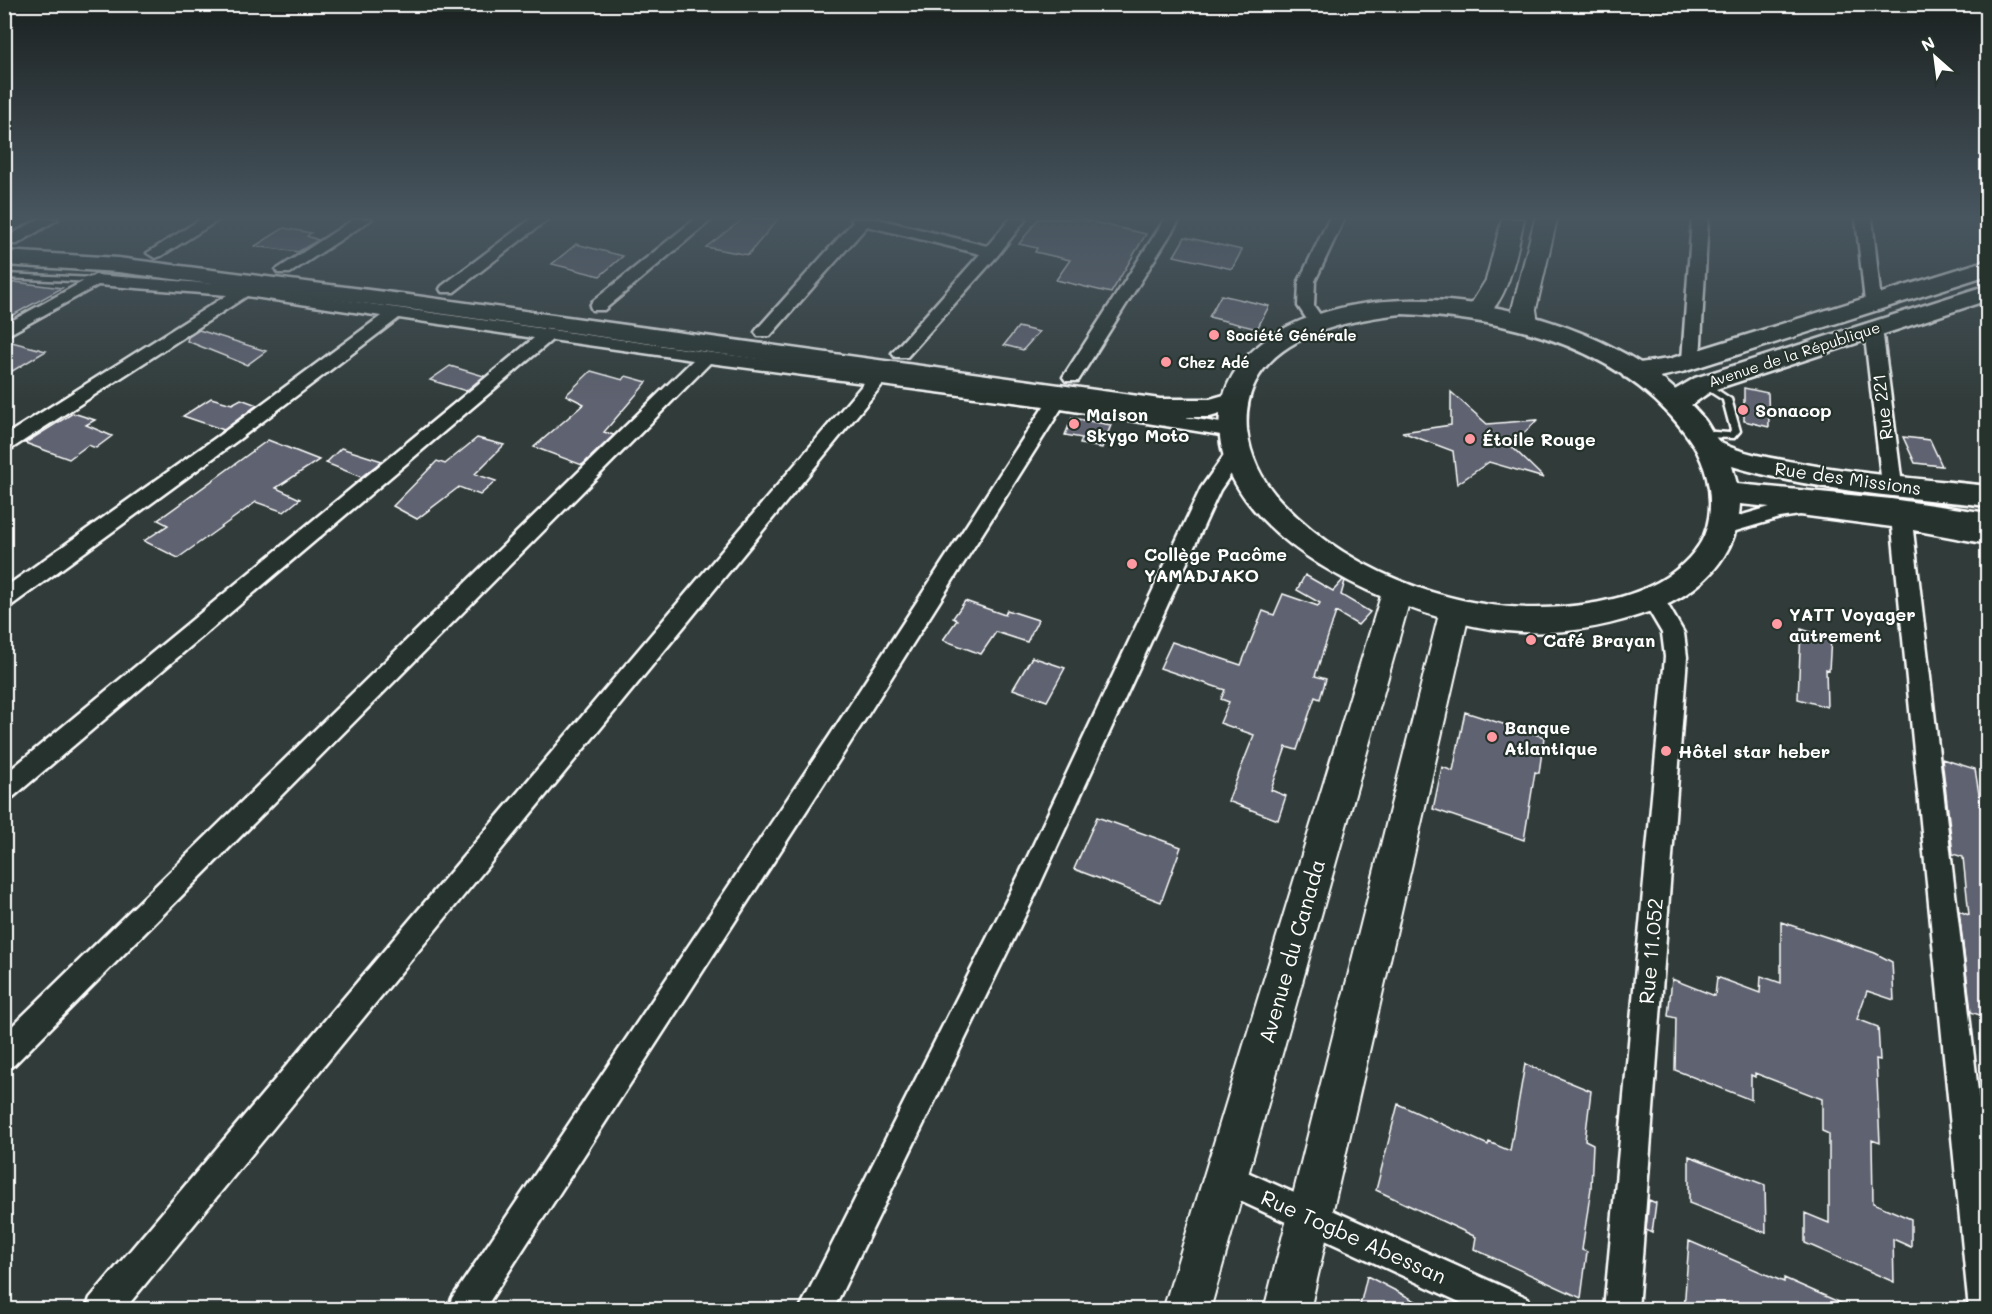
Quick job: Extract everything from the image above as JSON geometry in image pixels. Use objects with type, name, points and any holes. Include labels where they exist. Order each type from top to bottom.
[{"type":"main road","points":[[238,280],[408,302],[1160,408],[1210,408],[1236,402]]},
{"type":"main road","points":[[1478,312],[1488,302],[1497,280]]},
{"type":"main road","points":[[1526,323],[1524,309],[1531,280]]},
{"type":"main road","name":"Avenue de la République","points":[[1633,371],[1661,369],[1944,280]]},
{"type":"main road","name":"Avenue de la République","points":[[1675,404],[1704,384],[1988,292]]},
{"type":"main road","points":[[1393,308],[1439,308],[1478,312],[1526,323],[1586,345],[1633,371],[1675,404],[1706,442],[1718,467],[1725,494],[1722,528],[1713,549],[1699,568],[1678,585],[1653,599],[1611,612],[1563,619],[1509,618],[1455,609],[1397,592],[1334,561],[1295,533],[1257,492],[1245,472],[1235,441],[1236,402],[1242,383],[1259,360],[1281,341],[1318,323],[1350,314],[1393,308]]},
{"type":"main road","name":"Rue des Missions","points":[[1706,442],[1744,462],[1781,470],[1988,496]]},
{"type":"main road","name":"Rue des Missions","points":[[1725,494],[1891,509],[1988,524]]},
{"type":"main road","name":"Avenue du Canada","points":[[1186,1310],[1397,592]]},
{"type":"main road","points":[[1287,1310],[1455,609]]},
{"type":"street","points":[[4,332],[94,280]]},
{"type":"street","points":[[99,280],[244,291],[706,357],[1056,402],[1235,441],[1211,488],[1028,883],[815,1310]]},
{"type":"street","points":[[448,289],[460,280]]},
{"type":"street","points":[[597,306],[629,280]]},
{"type":"street","points":[[764,332],[809,280]]},
{"type":"street","points":[[901,353],[966,280]]},
{"type":"street","points":[[1072,377],[1134,280]]},
{"type":"street","points":[[1307,280],[1306,306],[1318,323]]},
{"type":"street","points":[[1691,360],[1696,280]]},
{"type":"street","points":[[1871,280],[1873,302]]},
{"type":"street","points":[[4,445],[244,291]]},
{"type":"street","points":[[4,599],[395,313]]},
{"type":"street","name":"Rue 221","points":[[1873,328],[1892,485]]},
{"type":"street","points":[[4,789],[550,333]]},
{"type":"street","points":[[4,1055],[706,357]]},
{"type":"street","points":[[102,1310],[580,733],[878,378]]},
{"type":"street","points":[[464,1310],[837,744],[1056,402]]},
{"type":"street","points":[[1722,528],[1788,509],[1902,521],[1988,537]]},
{"type":"street","points":[[1902,521],[1986,1310]]},
{"type":"street","name":"Rue 11.052","points":[[1621,1310],[1676,657],[1673,633],[1653,599]]},
{"type":"street","name":"Rue Togbe Abessan","points":[[1225,1178],[1516,1310]]},
{"type":"lane","points":[[1704,384],[1727,399],[1736,430],[1731,436],[1706,442]]},
{"type":"building","points":[[1057,280],[1119,280],[1111,293]]},
{"type":"building","points":[[15,282],[62,288],[4,320],[4,288]]},
{"type":"building","points":[[1221,295],[1269,306],[1257,329],[1209,317]]},
{"type":"building","points":[[1018,327],[1039,332],[1023,350],[1004,345]]},
{"type":"building","points":[[199,330],[266,351],[247,365],[187,341],[188,337]]},
{"type":"building","points":[[4,340],[46,351],[4,376]]},
{"type":"building","points":[[450,366],[484,376],[466,391],[430,380]]},
{"type":"building","points":[[591,371],[623,380],[626,376],[647,382],[604,432],[614,435],[582,465],[534,447],[584,404],[566,395]]},
{"type":"building","points":[[1744,388],[1768,393],[1769,427],[1744,421]]},
{"type":"building","name":"Étoile Rouge","points":[[1451,392],[1487,424],[1537,420],[1511,446],[1544,478],[1489,462],[1457,484],[1453,451],[1402,432],[1451,425]]},
{"type":"building","points":[[211,398],[232,404],[241,399],[257,405],[224,430],[183,416]]},
{"type":"building","points":[[73,413],[95,420],[86,425],[112,436],[96,448],[88,445],[69,459],[25,443]]},
{"type":"building","points":[[1072,418],[1111,425],[1102,448],[1080,444],[1082,438],[1065,435]]},
{"type":"building","points":[[1903,437],[1930,440],[1942,466],[1915,463]]},
{"type":"building","points":[[477,438],[504,445],[475,474],[496,481],[480,495],[459,487],[417,519],[393,506],[437,461],[445,464]]},
{"type":"building","points":[[268,440],[319,460],[276,488],[300,499],[284,512],[256,502],[178,558],[144,541],[168,525],[158,520]]},
{"type":"building","points":[[341,448],[382,461],[361,477],[326,463]]},
{"type":"building","points":[[1305,575],[1333,591],[1343,580],[1345,581],[1341,595],[1370,612],[1358,625],[1336,612],[1315,676],[1326,679],[1320,699],[1315,697],[1297,750],[1286,747],[1271,790],[1286,796],[1278,820],[1228,801],[1254,735],[1220,723],[1229,702],[1221,699],[1225,690],[1160,668],[1172,642],[1241,665],[1263,611],[1274,615],[1283,594],[1318,606],[1320,603],[1297,590]]},
{"type":"building","points":[[965,601],[1005,615],[1007,610],[1038,620],[1027,642],[996,632],[981,654],[943,640],[957,620],[953,618]]},
{"type":"building","points":[[1801,629],[1831,638],[1829,670],[1826,669],[1827,707],[1798,699]]},
{"type":"building","points":[[1032,657],[1065,668],[1047,701],[1013,689]]},
{"type":"building","points":[[1465,712],[1544,737],[1539,773],[1535,772],[1524,840],[1433,809],[1442,767],[1453,771]]},
{"type":"building","points":[[1942,759],[1975,769],[1988,851],[1988,1018],[1971,1012],[1959,911],[1969,915],[1963,857],[1953,854]]},
{"type":"building","points":[[1097,817],[1181,847],[1161,902],[1074,869]]},
{"type":"building","points":[[1781,922],[1875,953],[1892,962],[1894,1000],[1867,991],[1857,1019],[1878,1027],[1880,1060],[1876,1059],[1880,1143],[1872,1140],[1873,1203],[1911,1219],[1911,1247],[1893,1239],[1894,1282],[1805,1243],[1805,1213],[1829,1223],[1829,1134],[1822,1131],[1822,1099],[1755,1073],[1755,1077],[1751,1075],[1751,1100],[1675,1070],[1676,1018],[1668,1016],[1672,979],[1715,996],[1717,977],[1760,993],[1761,976],[1781,983]]},
{"type":"building","points":[[1525,1064],[1591,1091],[1585,1140],[1593,1144],[1591,1188],[1582,1250],[1587,1252],[1581,1298],[1474,1249],[1476,1237],[1376,1190],[1398,1104],[1488,1145],[1489,1142],[1510,1151]]},
{"type":"building","points":[[1689,1156],[1765,1185],[1766,1233],[1689,1203]]},
{"type":"building","points":[[1649,1200],[1656,1203],[1652,1233],[1646,1230]]},
{"type":"building","points":[[1689,1241],[1784,1282],[1784,1278],[1857,1310],[1684,1310]]},
{"type":"building","points":[[1367,1276],[1433,1310],[1359,1310]]},
{"type":"place","name":"Société Générale","points":[[1214,335]]},
{"type":"place","name":"Chez Adé","points":[[1166,362]]},
{"type":"place","name":"Sonacop","points":[[1743,410]]},
{"type":"place","name":"Maison Skygo Moto","points":[[1074,424]]},
{"type":"place","name":"Étoile Rouge","points":[[1470,439]]},
{"type":"place","name":"Collège Pacôme YAMADJAKO","points":[[1132,564]]},
{"type":"place","name":"YATT Voyager autrement","points":[[1777,624]]},
{"type":"place","name":"Café Brayan","points":[[1531,640]]},
{"type":"place","name":"Banque Atlantique","points":[[1492,737]]},
{"type":"place","name":"Hôtel star heber","points":[[1666,751]]}]
